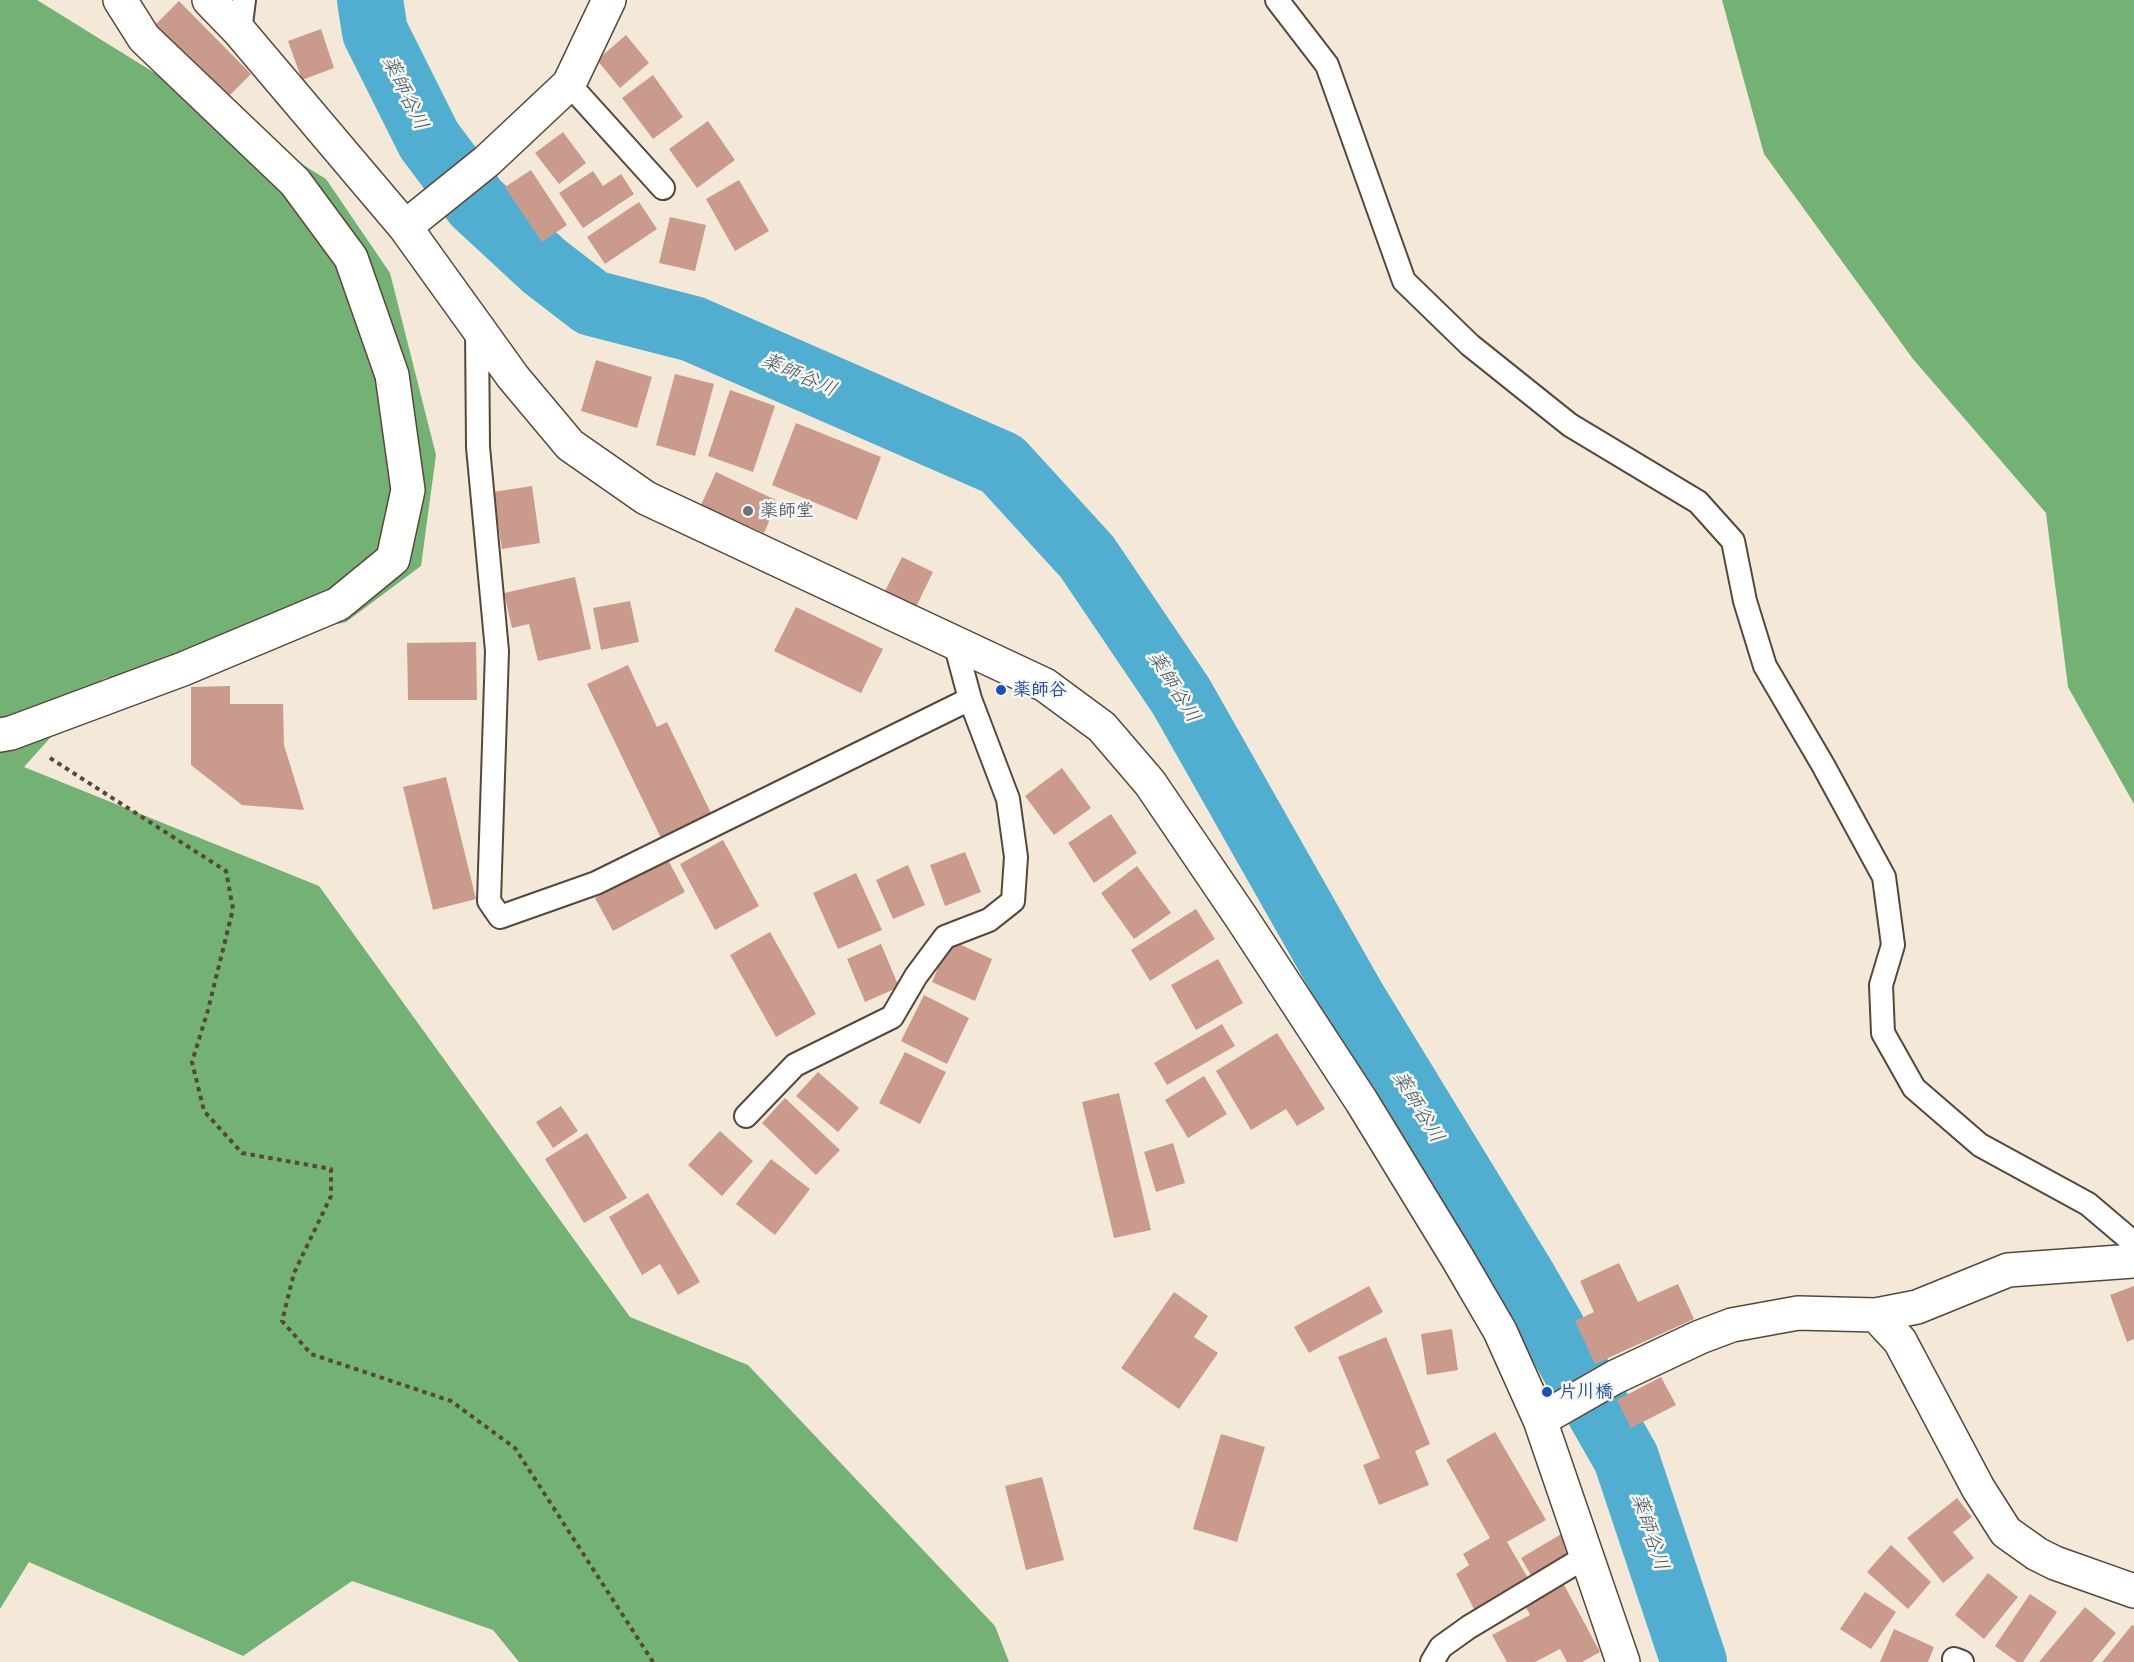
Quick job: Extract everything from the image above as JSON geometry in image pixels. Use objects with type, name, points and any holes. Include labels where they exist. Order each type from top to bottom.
[{"type":"street","points":[[5,734],[183,669],[338,604],[393,559],[408,490],[392,375],[351,258],[295,182],[144,38],[120,0]]},
{"type":"street","points":[[208,0],[416,218],[477,327],[513,377],[570,445],[646,498],[1045,685],[1102,727],[1150,783],[1362,1102],[1551,1413],[1587,1556],[1623,1662]]},
{"type":"street","points":[[416,218],[487,161],[569,84],[609,0]]},
{"type":"street","points":[[1551,1413],[1615,1377],[1700,1337],[1732,1325],[1798,1313],[1876,1315],[1917,1307],[2008,1270],[2134,1260]]},
{"type":"street","points":[[1876,1315],[1899,1341],[1978,1488],[2006,1532],[2037,1554],[2055,1563],[2134,1591]]},
{"type":"lane","points":[[240,32],[244,0]]},
{"type":"lane","points":[[1277,0],[1327,65],[1404,281],[1470,345],[1570,425],[1698,502],[1732,541],[1745,601],[1764,666],[1823,765],[1884,877],[1893,945],[1881,985],[1883,1034],[1914,1089],[1980,1145],[2088,1204],[2134,1243]]},
{"type":"lane","points":[[569,84],[663,188]]},
{"type":"lane","points":[[477,327],[478,447],[498,651],[489,902],[501,917],[596,884],[970,699]]},
{"type":"lane","points":[[746,1116],[795,1065],[892,1017],[916,976],[945,937],[989,920],[1013,902],[1016,857],[1008,799],[970,699],[955,643]]},
{"type":"lane","points":[[1432,1662],[1441,1647],[1469,1626],[1587,1556]]},
{"type":"path","points":[[5,734],[226,871],[233,909],[208,1010],[192,1062],[204,1111],[242,1153],[331,1169],[331,1196],[294,1273],[282,1321],[311,1354],[451,1401],[515,1448],[653,1662]]},
{"type":"green space","points":[[0,0],[37,0],[326,179],[390,273],[436,455],[421,566],[346,622],[103,679],[24,767],[319,886],[630,1317],[748,1365],[995,1626],[1009,1662],[519,1662],[493,1630],[352,1581],[243,1656],[29,1562],[0,1609]]},
{"type":"green space","points":[[1722,0],[2134,0],[2134,804],[2068,687],[2046,513],[1913,359],[1764,154]]},
{"type":"building","points":[[179,1],[251,74],[225,100],[153,27]]},
{"type":"building","points":[[321,29],[334,68],[302,80],[288,41]]},
{"type":"building","points":[[626,35],[649,63],[620,88],[597,60]]},
{"type":"building","points":[[653,75],[683,117],[653,139],[622,98]]},
{"type":"building","points":[[708,121],[735,160],[697,188],[669,149]]},
{"type":"building","points":[[563,132],[586,163],[559,184],[535,153]]},
{"type":"building","points":[[531,170],[567,225],[542,242],[505,187]]},
{"type":"building","points":[[593,171],[603,186],[621,174],[634,194],[583,228],[559,193]]},
{"type":"building","points":[[739,180],[769,231],[735,251],[706,199]]},
{"type":"building","points":[[639,202],[657,229],[605,264],[587,237]]},
{"type":"building","points":[[670,217],[706,225],[695,271],[659,263]]},
{"type":"building","points":[[596,360],[652,377],[637,428],[581,411]]},
{"type":"building","points":[[675,374],[714,384],[695,456],[656,445]]},
{"type":"building","points":[[730,390],[775,406],[753,472],[708,456]]},
{"type":"building","points":[[796,423],[881,457],[857,520],[772,485]]},
{"type":"building","points":[[716,472],[778,501],[764,533],[701,505]]},
{"type":"building","points":[[532,486],[540,543],[502,549],[493,492]]},
{"type":"building","points":[[902,557],[933,572],[912,615],[881,599]]},
{"type":"building","points":[[575,577],[591,649],[538,661],[529,624],[512,628],[504,593]]},
{"type":"building","points":[[630,601],[639,642],[601,650],[593,608]]},
{"type":"building","points":[[796,607],[883,649],[861,693],[774,651]]},
{"type":"building","points":[[476,642],[477,700],[408,700],[407,643]]},
{"type":"building","points":[[628,665],[657,727],[667,722],[711,813],[661,838],[587,684]]},
{"type":"building","points":[[230,686],[230,704],[283,704],[284,745],[304,810],[242,805],[191,765],[191,687]]},
{"type":"building","points":[[1062,768],[1091,808],[1054,835],[1025,796]]},
{"type":"building","points":[[446,777],[476,899],[433,910],[403,787]]},
{"type":"building","points":[[1111,814],[1137,853],[1094,883],[1068,843]]},
{"type":"building","points":[[723,840],[759,906],[715,930],[680,864]]},
{"type":"building","points":[[965,852],[981,892],[945,906],[930,865]]},
{"type":"building","points":[[667,858],[685,892],[613,931],[595,898]]},
{"type":"building","points":[[908,865],[925,905],[893,919],[876,880]]},
{"type":"building","points":[[1137,866],[1171,913],[1134,939],[1101,893]]},
{"type":"building","points":[[856,873],[882,930],[838,949],[813,893]]},
{"type":"building","points":[[1196,909],[1215,939],[1150,981],[1131,950]]},
{"type":"building","points":[[770,932],[816,1014],[776,1037],[730,955]]},
{"type":"building","points":[[950,940],[992,959],[975,1001],[932,982]]},
{"type":"building","points":[[881,944],[899,987],[865,1002],[847,959]]},
{"type":"building","points":[[1218,959],[1243,1003],[1196,1030],[1171,985]]},
{"type":"building","points":[[924,995],[969,1018],[947,1064],[901,1041]]},
{"type":"building","points":[[1222,1024],[1235,1046],[1167,1085],[1154,1063]]},
{"type":"building","points":[[1277,1033],[1325,1109],[1297,1126],[1286,1109],[1251,1130],[1216,1071]]},
{"type":"building","points":[[905,1052],[946,1072],[920,1124],[879,1103]]},
{"type":"building","points":[[818,1072],[859,1108],[838,1132],[796,1096]]},
{"type":"building","points":[[1204,1076],[1227,1114],[1188,1138],[1165,1100]]},
{"type":"building","points":[[1119,1093],[1151,1230],[1114,1238],[1082,1102]]},
{"type":"building","points":[[785,1098],[840,1150],[816,1175],[762,1123]]},
{"type":"building","points":[[561,1106],[578,1131],[553,1148],[536,1122]]},
{"type":"building","points":[[720,1131],[753,1161],[722,1196],[688,1165]]},
{"type":"building","points":[[587,1133],[627,1198],[584,1223],[545,1159]]},
{"type":"building","points":[[1173,1143],[1185,1183],[1156,1192],[1144,1152]]},
{"type":"building","points":[[771,1159],[810,1189],[775,1235],[736,1204]]},
{"type":"building","points":[[648,1193],[700,1282],[678,1295],[660,1264],[642,1275],[609,1217]]},
{"type":"building","points":[[1619,1263],[1638,1302],[1678,1284],[1694,1319],[1595,1364],[1575,1321],[1594,1312],[1580,1281]]},
{"type":"building","points":[[1369,1286],[1383,1312],[1309,1353],[1294,1327]]},
{"type":"building","points":[[2134,1286],[2134,1339],[2127,1342],[2110,1295]]},
{"type":"building","points":[[1174,1292],[1208,1316],[1194,1337],[1218,1353],[1179,1409],[1121,1368]]},
{"type":"building","points":[[1452,1329],[1458,1370],[1427,1375],[1421,1334]]},
{"type":"building","points":[[1386,1337],[1430,1444],[1415,1451],[1429,1485],[1379,1505],[1363,1465],[1380,1458],[1338,1357]]},
{"type":"building","points":[[1661,1377],[1676,1405],[1631,1428],[1617,1400]]},
{"type":"building","points":[[1495,1432],[1546,1520],[1507,1542],[1529,1580],[1475,1611],[1456,1574],[1469,1565],[1463,1554],[1490,1538],[1446,1460]]},
{"type":"building","points":[[1221,1434],[1265,1447],[1237,1542],[1193,1529]]},
{"type":"building","points":[[1042,1477],[1064,1560],[1026,1570],[1005,1486]]},
{"type":"building","points":[[1957,1498],[1972,1517],[1953,1532],[1974,1558],[1943,1583],[1907,1538]]},
{"type":"building","points":[[1563,1533],[1574,1552],[1532,1577],[1521,1558]]},
{"type":"building","points":[[1891,1545],[1931,1582],[1908,1609],[1867,1572]]},
{"type":"building","points":[[1988,1573],[2018,1597],[1984,1639],[1955,1615]]},
{"type":"building","points":[[1562,1581],[1600,1652],[1582,1662],[1567,1662],[1560,1649],[1535,1662],[1507,1662],[1492,1635],[1530,1615],[1523,1602]]},
{"type":"building","points":[[1865,1592],[1896,1612],[1871,1649],[1840,1629]]},
{"type":"building","points":[[2030,1594],[2057,1612],[2023,1662],[2017,1662],[1995,1646]]},
{"type":"building","points":[[2085,1607],[2116,1633],[2092,1662],[2039,1662]]},
{"type":"building","points":[[2132,1625],[2134,1626],[2134,1662],[2102,1662]]},
{"type":"building","points":[[1894,1629],[1934,1647],[1928,1662],[1880,1662]]},
{"type":"waterway","name":"薬師谷川","points":[[370,0],[375,32],[429,140],[476,203],[544,266],[592,303],[693,329],[1002,464],[1087,557],[1181,696],[1354,1001],[1525,1281],[1626,1458],[1694,1662]]},
{"type":"place","name":"薬師堂","points":[[748,511]]},
{"type":"place","name":"薬師谷","points":[[1001,690]]},
{"type":"place","name":"片川橋","points":[[1547,1392]]}]
